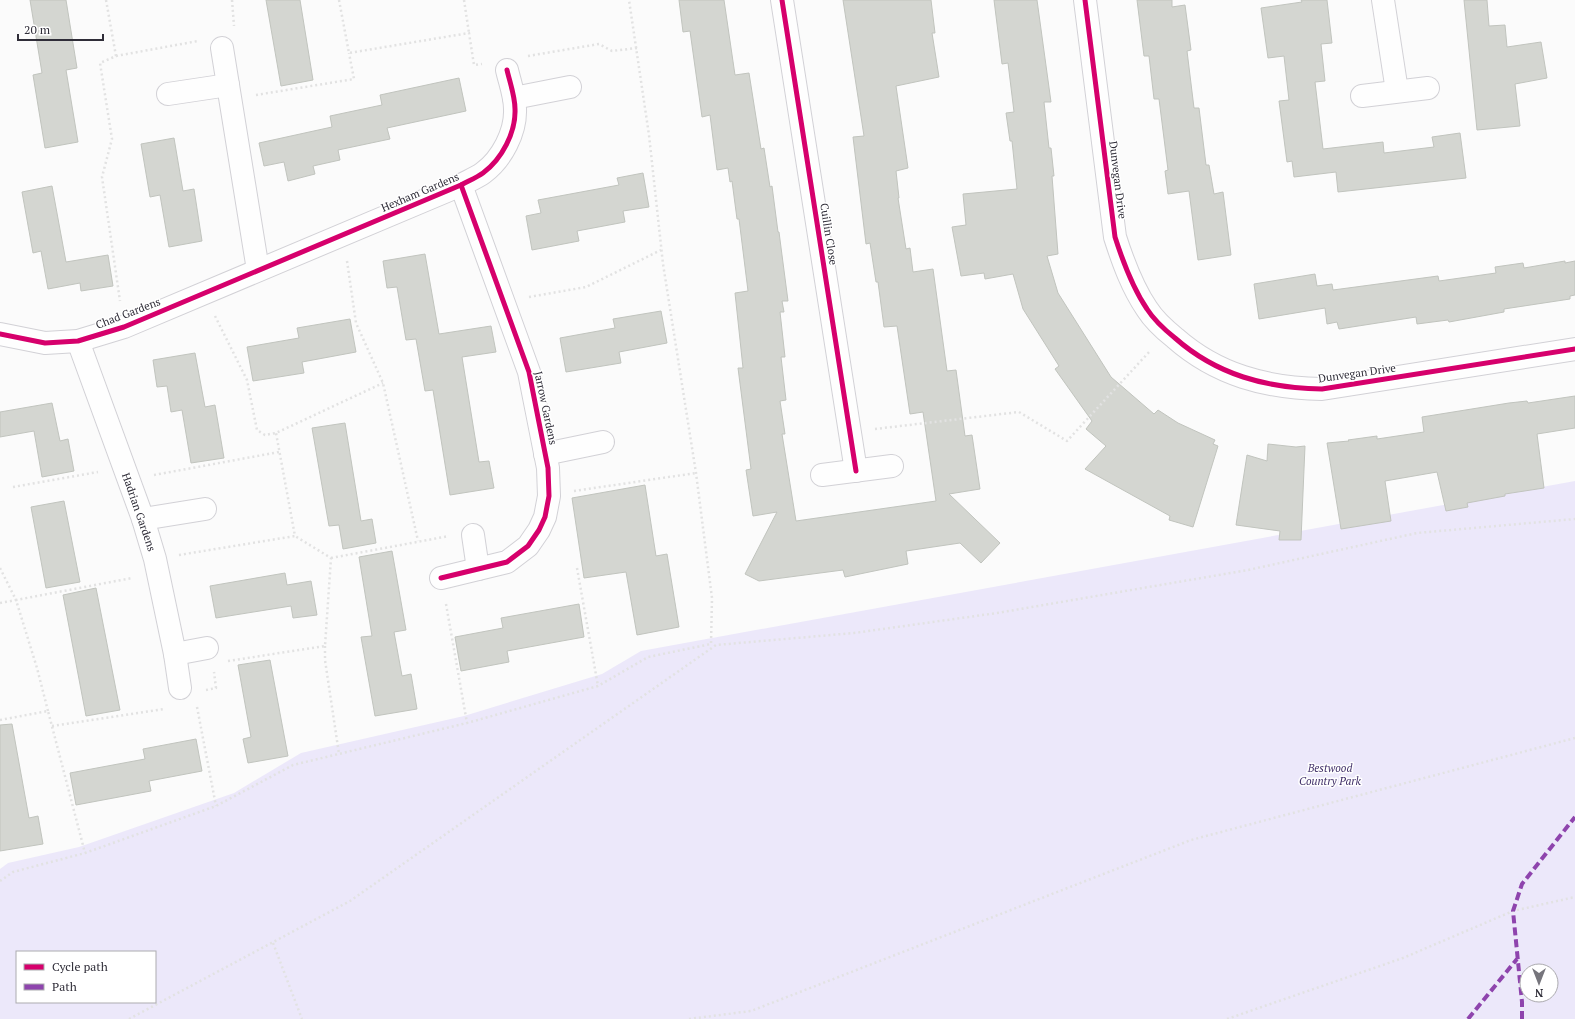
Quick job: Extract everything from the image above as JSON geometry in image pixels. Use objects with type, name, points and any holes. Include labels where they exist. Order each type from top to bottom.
[{"type":"street","name":"Cuillin Close","points":[[782,0],[856,471]]},
{"type":"street","name":"Dunvegan Drive","points":[[1085,0],[1115,237],[1123,263],[1148,310],[1168,332],[1191,352],[1218,367],[1247,379],[1294,389],[1322,389],[1575,349]]},
{"type":"street","points":[[1383,0],[1397,91]]},
{"type":"street","points":[[214,44],[228,85],[258,270]]},
{"type":"street","name":"Hexham Gardens","points":[[258,270],[461,185],[483,173],[495,162],[502,152],[515,121],[514,98],[506,63]]},
{"type":"street","points":[[168,94],[228,85]]},
{"type":"street","points":[[514,98],[570,87]]},
{"type":"street","points":[[1362,96],[1428,88]]},
{"type":"street","name":"Jarrow Gardens","points":[[441,578],[507,562],[528,546],[539,530],[545,517],[549,496],[549,482],[545,454],[529,372],[461,185]]},
{"type":"street","name":"Chad Gardens","points":[[0,334],[45,343],[78,341],[102,335],[124,327],[258,270]]},
{"type":"street","name":"Hadrian Gardens","points":[[78,341],[143,519],[156,566],[175,654],[188,694]]},
{"type":"street","points":[[545,454],[603,442]]},
{"type":"street","points":[[822,475],[892,466]]},
{"type":"street","points":[[143,519],[205,509]]},
{"type":"street","points":[[473,535],[478,569]]},
{"type":"street","points":[[175,654],[210,656]]},
{"type":"path","points":[[106,0],[116,56]]},
{"type":"path","points":[[232,0],[235,28]]},
{"type":"path","points":[[263,94],[354,79],[339,0]]},
{"type":"path","points":[[464,0],[474,65],[506,63],[599,44],[612,51],[636,48]]},
{"type":"path","points":[[349,53],[469,33]]},
{"type":"path","points":[[344,234],[356,323],[383,384],[418,541]]},
{"type":"path","points":[[503,302],[586,287],[661,250]]},
{"type":"path","points":[[204,294],[247,380],[257,430],[265,435],[276,433],[383,384]]},
{"type":"path","points":[[850,432],[1019,412],[1067,441],[1168,332]]},
{"type":"path","points":[[276,433],[295,536]]},
{"type":"path","points":[[13,487],[126,474],[280,452]]},
{"type":"path","points":[[571,492],[696,473]]},
{"type":"path","points":[[711,644],[716,645],[854,633],[997,613],[1248,570],[1417,533],[1575,519]]},
{"type":"path","points":[[0,603],[156,566],[295,536],[331,558],[472,531],[473,535]]},
{"type":"path","points":[[331,558],[324,660],[339,754]]},
{"type":"path","points":[[0,568],[16,600],[37,668],[85,853]]},
{"type":"path","points":[[577,568],[598,686]]},
{"type":"path","points":[[441,578],[467,722]]},
{"type":"path","points":[[129,1019],[350,901],[716,645]]},
{"type":"path","points":[[201,691],[216,688],[210,656],[325,646]]},
{"type":"path","points":[[188,694],[216,806]]},
{"type":"path","points":[[52,726],[165,709],[164,703]]},
{"type":"path","points":[[0,720],[48,711]]},
{"type":"path","points":[[689,1019],[751,1010],[1192,840],[1575,738]]},
{"type":"path","points":[[1227,1019],[1403,958],[1513,911],[1575,897]]},
{"type":"path","points":[[273,942],[302,1019]]},
{"type":"green space","name":"Bestwood Country Park","points":[[1575,481],[1575,1019],[0,1019],[0,869],[8,863],[79,847],[234,793],[301,753],[464,716],[602,674],[641,651]]},
{"type":"building","points":[[30,0],[66,0],[77,68],[66,70],[78,142],[45,148],[33,75],[42,73]]},
{"type":"building","points":[[266,0],[300,0],[313,80],[281,86]]},
{"type":"building","points":[[679,0],[724,0],[735,75],[749,73],[761,149],[764,148],[770,187],[772,186],[788,301],[782,301],[784,312],[780,312],[785,357],[781,357],[786,400],[780,401],[785,434],[782,434],[796,521],[936,501],[923,412],[910,414],[897,326],[884,327],[878,282],[876,282],[870,243],[866,244],[853,137],[864,136],[843,0],[931,0],[935,33],[932,33],[939,77],[896,86],[908,168],[896,171],[898,198],[906,249],[910,248],[913,272],[933,269],[947,371],[956,370],[965,436],[972,435],[980,489],[949,494],[1000,543],[981,563],[960,543],[906,551],[908,564],[845,577],[843,570],[759,581],[745,574],[777,512],[753,516],[746,470],[751,469],[738,368],[743,368],[735,293],[748,291],[739,219],[737,219],[732,181],[730,182],[728,168],[717,170],[710,115],[702,117],[690,31],[683,32]]},
{"type":"building","points":[[994,0],[1037,0],[1051,102],[1044,102],[1049,148],[1051,148],[1054,176],[1052,176],[1058,254],[1047,256],[1058,293],[1111,377],[1154,414],[1158,410],[1178,423],[1215,440],[1213,444],[1218,446],[1193,527],[1169,520],[1170,516],[1085,469],[1106,446],[1086,429],[1092,421],[1055,369],[1059,366],[1023,309],[1013,274],[985,279],[984,273],[961,276],[952,227],[966,225],[963,194],[1017,189],[1012,141],[1010,141],[1006,113],[1014,112],[1008,63],[1002,64]]},
{"type":"building","points":[[1137,0],[1172,0],[1172,7],[1185,5],[1191,50],[1187,51],[1194,108],[1199,108],[1206,165],[1209,165],[1214,194],[1223,192],[1231,255],[1198,260],[1189,191],[1168,194],[1165,171],[1168,170],[1159,99],[1154,99],[1149,56],[1144,56]]},
{"type":"building","points":[[1301,0],[1327,0],[1332,43],[1321,44],[1325,81],[1315,82],[1323,149],[1383,142],[1384,153],[1434,147],[1432,137],[1460,133],[1466,178],[1338,192],[1336,172],[1294,177],[1292,161],[1287,162],[1279,101],[1289,100],[1284,56],[1268,58],[1261,8],[1302,2]]},
{"type":"building","points":[[1464,0],[1487,0],[1489,26],[1505,25],[1507,47],[1541,42],[1547,78],[1515,84],[1520,126],[1477,130]]},
{"type":"building","points":[[459,78],[466,111],[387,128],[390,139],[338,150],[340,160],[313,166],[315,174],[288,181],[284,162],[264,166],[259,143],[332,127],[330,116],[382,105],[380,95]]},
{"type":"building","points":[[174,138],[183,191],[194,189],[202,241],[169,247],[160,195],[150,197],[141,144]]},
{"type":"building","points":[[643,173],[649,207],[623,211],[625,222],[577,231],[579,241],[532,250],[526,216],[541,213],[538,200],[619,185],[617,178]]},
{"type":"building","points":[[52,186],[66,262],[108,255],[113,286],[81,291],[80,283],[48,289],[41,251],[33,253],[22,192]]},
{"type":"building","points":[[425,254],[439,334],[491,326],[496,352],[462,357],[479,462],[489,461],[494,488],[450,495],[433,390],[425,391],[416,339],[406,340],[397,287],[387,288],[383,261]]},
{"type":"building","points":[[1565,261],[1565,263],[1575,261],[1575,295],[1570,296],[1570,299],[1504,309],[1504,312],[1449,322],[1448,320],[1417,324],[1416,317],[1339,329],[1337,322],[1327,324],[1325,308],[1259,319],[1254,284],[1315,274],[1317,286],[1332,284],[1333,290],[1438,276],[1439,281],[1496,273],[1495,267],[1523,263],[1524,268]]},
{"type":"building","points":[[661,311],[667,343],[619,352],[621,363],[566,372],[560,338],[615,328],[613,319]]},
{"type":"building","points":[[350,319],[356,352],[302,362],[304,373],[253,381],[247,347],[299,338],[297,328]]},
{"type":"building","points":[[195,353],[205,407],[215,405],[224,458],[191,463],[182,410],[171,412],[167,386],[157,387],[153,360]]},
{"type":"building","points":[[1575,396],[1575,428],[1537,434],[1544,488],[1505,494],[1505,496],[1467,503],[1468,507],[1446,511],[1437,472],[1385,481],[1391,521],[1341,529],[1327,443],[1377,436],[1377,439],[1424,432],[1422,417],[1509,403],[1527,401],[1528,403]]},
{"type":"building","points":[[52,403],[60,441],[68,439],[74,471],[42,477],[34,431],[0,437],[0,412]]},
{"type":"building","points":[[345,423],[361,521],[372,519],[376,543],[343,549],[339,525],[329,526],[312,428]]},
{"type":"building","points":[[1268,444],[1296,447],[1305,446],[1301,540],[1279,540],[1280,531],[1236,525],[1247,455],[1267,461]]},
{"type":"building","points":[[645,485],[656,556],[667,554],[679,627],[637,635],[626,572],[584,578],[572,498]]},
{"type":"building","points":[[64,501],[80,582],[46,588],[31,507]]},
{"type":"building","points":[[392,551],[406,630],[394,632],[402,676],[411,674],[417,709],[375,716],[361,637],[372,636],[359,557]]},
{"type":"building","points":[[285,573],[287,585],[311,581],[317,615],[293,618],[291,606],[216,618],[210,586]]},
{"type":"building","points":[[96,588],[120,710],[86,716],[63,595]]},
{"type":"building","points":[[579,604],[584,637],[507,651],[509,662],[461,671],[455,637],[503,628],[501,618]]},
{"type":"building","points":[[270,660],[288,756],[248,763],[243,739],[251,737],[238,665]]},
{"type":"building","points":[[12,724],[29,818],[38,816],[43,844],[0,851],[0,725]]},
{"type":"building","points":[[196,739],[202,771],[149,781],[151,791],[76,805],[70,773],[145,759],[143,749]]},
{"type":"marked path","points":[[1522,1019],[1522,1002],[1513,911],[1522,884],[1575,817]]},
{"type":"marked path","points":[[1468,1019],[1517,959]]},
{"type":"cycle path","points":[[782,0],[856,471]]},
{"type":"cycle path","points":[[1085,0],[1115,237],[1128,274],[1147,309],[1171,335],[1191,351],[1225,370],[1243,377],[1281,386],[1322,389],[1575,349]]},
{"type":"cycle path","points":[[0,334],[45,343],[78,341],[124,327],[475,178],[490,167],[502,153],[513,127],[515,118],[515,104],[507,70]]},
{"type":"cycle path","points":[[441,578],[507,562],[528,546],[539,530],[545,517],[549,496],[548,468],[529,372],[461,185]]}]
